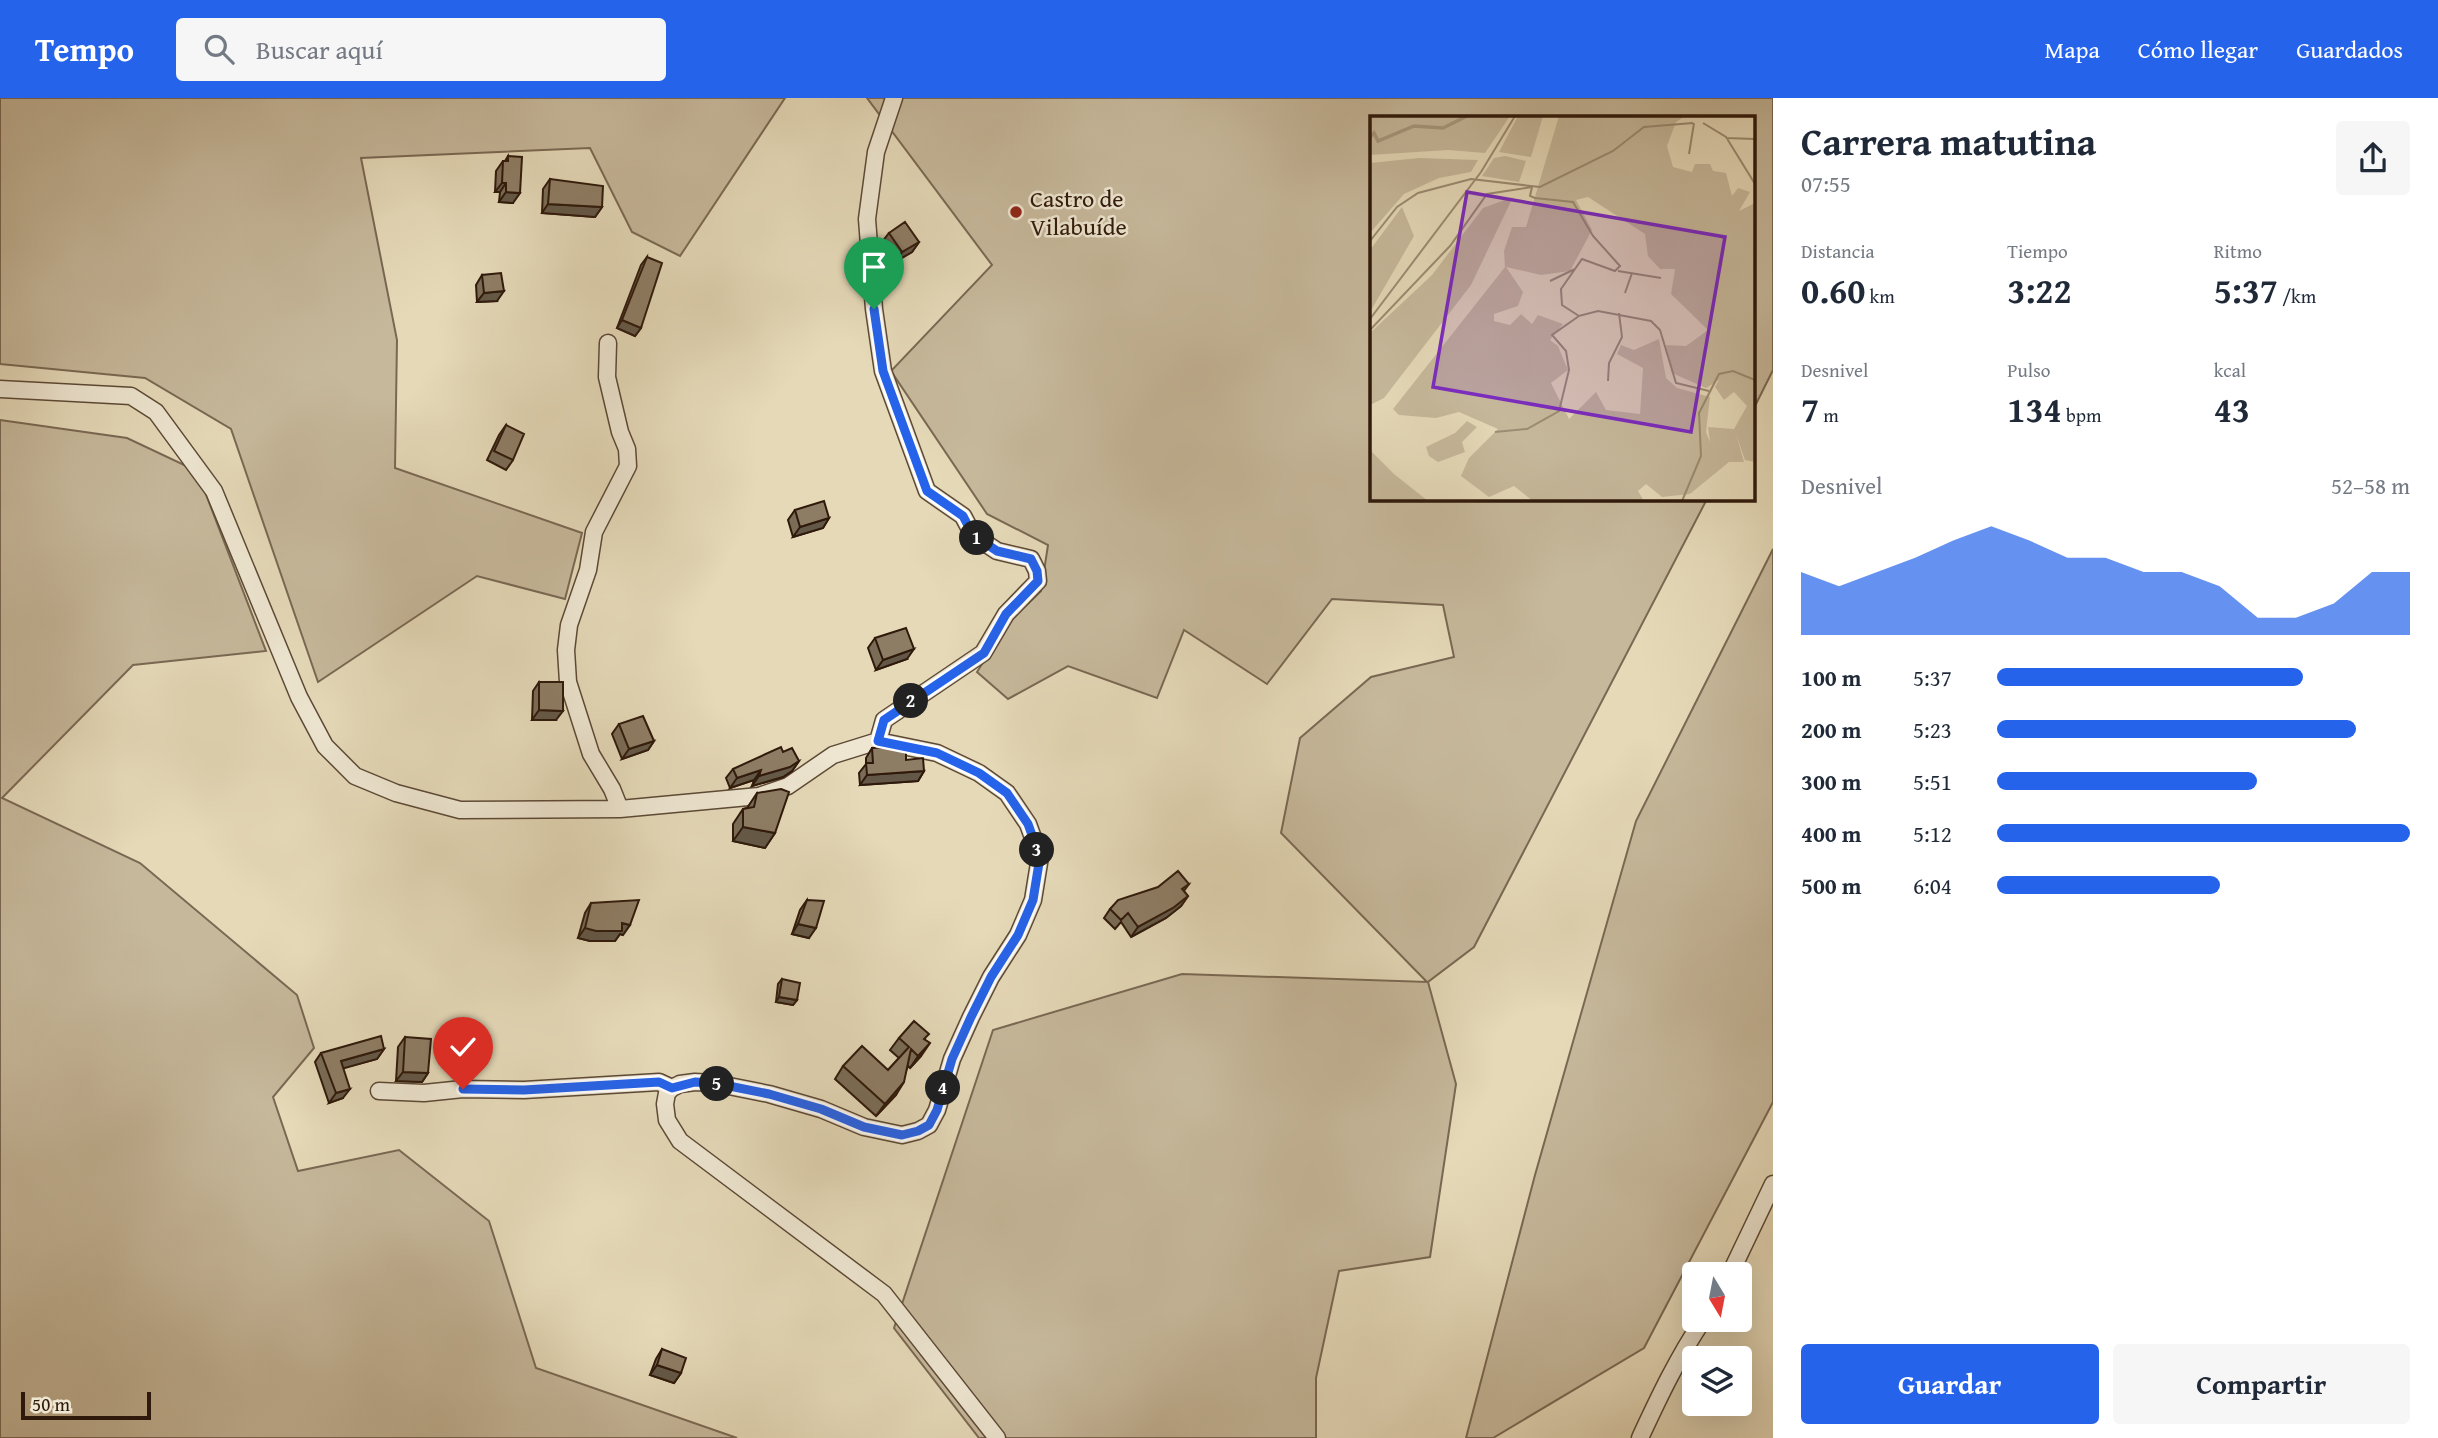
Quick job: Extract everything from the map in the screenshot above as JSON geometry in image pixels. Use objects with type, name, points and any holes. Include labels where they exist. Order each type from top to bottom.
[{"type":"street","points":[[878,741],[884,720],[984,653],[1006,614],[1038,581],[1031,559],[997,551],[973,535],[963,516],[927,491],[883,371],[874,309],[867,219],[876,152],[894,98]]},
{"type":"street","points":[[608,343],[607,377],[620,432],[627,449],[628,466],[594,532],[588,570],[569,625],[566,650],[568,682],[592,754],[620,809]]},
{"type":"street","points":[[0,389],[131,396],[156,412],[214,491],[299,697],[325,746],[355,776],[396,793],[460,810],[620,809],[759,796],[788,786],[833,755],[878,741],[937,753],[979,773],[1007,793],[1028,824],[1040,857],[1033,900],[1018,935],[991,977],[971,1017],[952,1059],[937,1110],[929,1125],[902,1135],[864,1127],[821,1109],[714,1083],[695,1082],[672,1088],[667,1093],[665,1104],[667,1120],[680,1140],[884,1293],[997,1438]]},
{"type":"street","points":[[379,1091],[424,1093],[463,1089],[524,1090],[659,1082],[672,1088]]},
{"type":"street","points":[[1736,1262],[1773,1184]]},
{"type":"street","points":[[1640,1438],[1661,1390],[1695,1332]]},
{"type":"shaded area","points":[[0,98],[785,98],[680,256],[632,232],[590,148],[361,158],[397,340],[395,468],[582,533],[565,599],[477,576],[318,682],[231,429],[145,378],[0,364]]},
{"type":"shaded area","points":[[867,98],[1773,98],[1773,370],[1756,404],[1756,116],[1370,116],[1370,500],[1706,500],[1474,947],[1428,982],[1456,1084],[1430,1257],[1339,1271],[1316,1378],[1316,1438],[979,1438],[894,1328],[993,1030],[1182,974],[1427,982],[1281,833],[1300,738],[1371,677],[1454,657],[1443,605],[1332,599],[1267,684],[1184,630],[1157,698],[1068,666],[1008,699],[977,672],[1008,623],[1041,591],[1048,545],[987,514],[891,371],[992,265]]},
{"type":"shaded area","points":[[0,420],[127,438],[197,471],[266,651],[133,665],[2,798],[140,863],[297,995],[314,1048],[273,1097],[298,1171],[399,1150],[489,1221],[536,1368],[737,1438],[0,1438]]},
{"type":"shaded area","points":[[1773,549],[1773,1102],[1689,1262],[1682,1262],[1682,1276],[1644,1348],[1493,1438],[1466,1438],[1535,1175],[1636,821]]},
{"type":"building","points":[[508,156],[522,157],[520,193],[506,192],[506,183],[502,183],[503,161],[508,161]]},
{"type":"building","points":[[550,179],[603,186],[602,207],[548,204]]},
{"type":"building","points":[[905,222],[919,242],[902,252],[889,233]]},
{"type":"building","points":[[647,257],[662,263],[641,328],[622,320]]},
{"type":"building","points":[[501,273],[504,291],[484,293],[482,275]]},
{"type":"building","points":[[506,425],[524,434],[513,460],[494,451]]},
{"type":"building","points":[[824,501],[829,518],[800,527],[795,510]]},
{"type":"building","points":[[906,628],[914,649],[883,660],[875,638]]},
{"type":"building","points":[[539,682],[563,682],[563,711],[539,710]]},
{"type":"building","points":[[643,716],[654,741],[629,749],[619,724]]},
{"type":"building","points":[[890,745],[906,749],[906,760],[923,758],[924,771],[867,775],[866,763],[873,763],[872,748]]},
{"type":"building","points":[[781,747],[783,752],[792,748],[799,761],[790,767],[759,776],[761,770],[737,778],[733,769]]},
{"type":"building","points":[[781,789],[789,792],[775,833],[743,827],[743,809],[754,807],[757,793]]},
{"type":"building","points":[[1178,871],[1189,884],[1182,889],[1188,896],[1173,908],[1138,927],[1128,913],[1121,920],[1110,909],[1118,900],[1158,887]]},
{"type":"building","points":[[639,900],[630,925],[622,923],[622,931],[596,931],[585,928],[591,903]]},
{"type":"building","points":[[807,900],[824,901],[816,928],[798,924]]},
{"type":"building","points":[[782,979],[800,983],[797,1000],[779,997]]},
{"type":"building","points":[[914,1021],[929,1034],[924,1039],[930,1043],[918,1056],[911,1049],[904,1082],[885,1104],[843,1066],[862,1046],[888,1070],[909,1047],[899,1038]]},
{"type":"building","points":[[381,1036],[384,1049],[341,1061],[350,1089],[336,1093],[321,1053]]},
{"type":"building","points":[[405,1037],[431,1039],[428,1073],[403,1072]]},
{"type":"building","points":[[662,1349],[686,1358],[681,1373],[657,1365]]},
{"type":"place","name":"Castro de Vilabuíde","points":[[1016,212]]},
{"type":"route","points":[[463,1089],[524,1090],[659,1082],[672,1088],[695,1082],[714,1083],[769,1094],[821,1109],[864,1127],[902,1135],[929,1125],[937,1110],[952,1059],[971,1017],[991,977],[1018,935],[1033,900],[1040,857],[1028,824],[1007,793],[979,773],[937,753],[878,741],[884,720],[984,653],[1006,614],[1038,581],[1031,559],[997,551],[973,535],[963,516],[927,491],[883,371],[874,309]]}]
